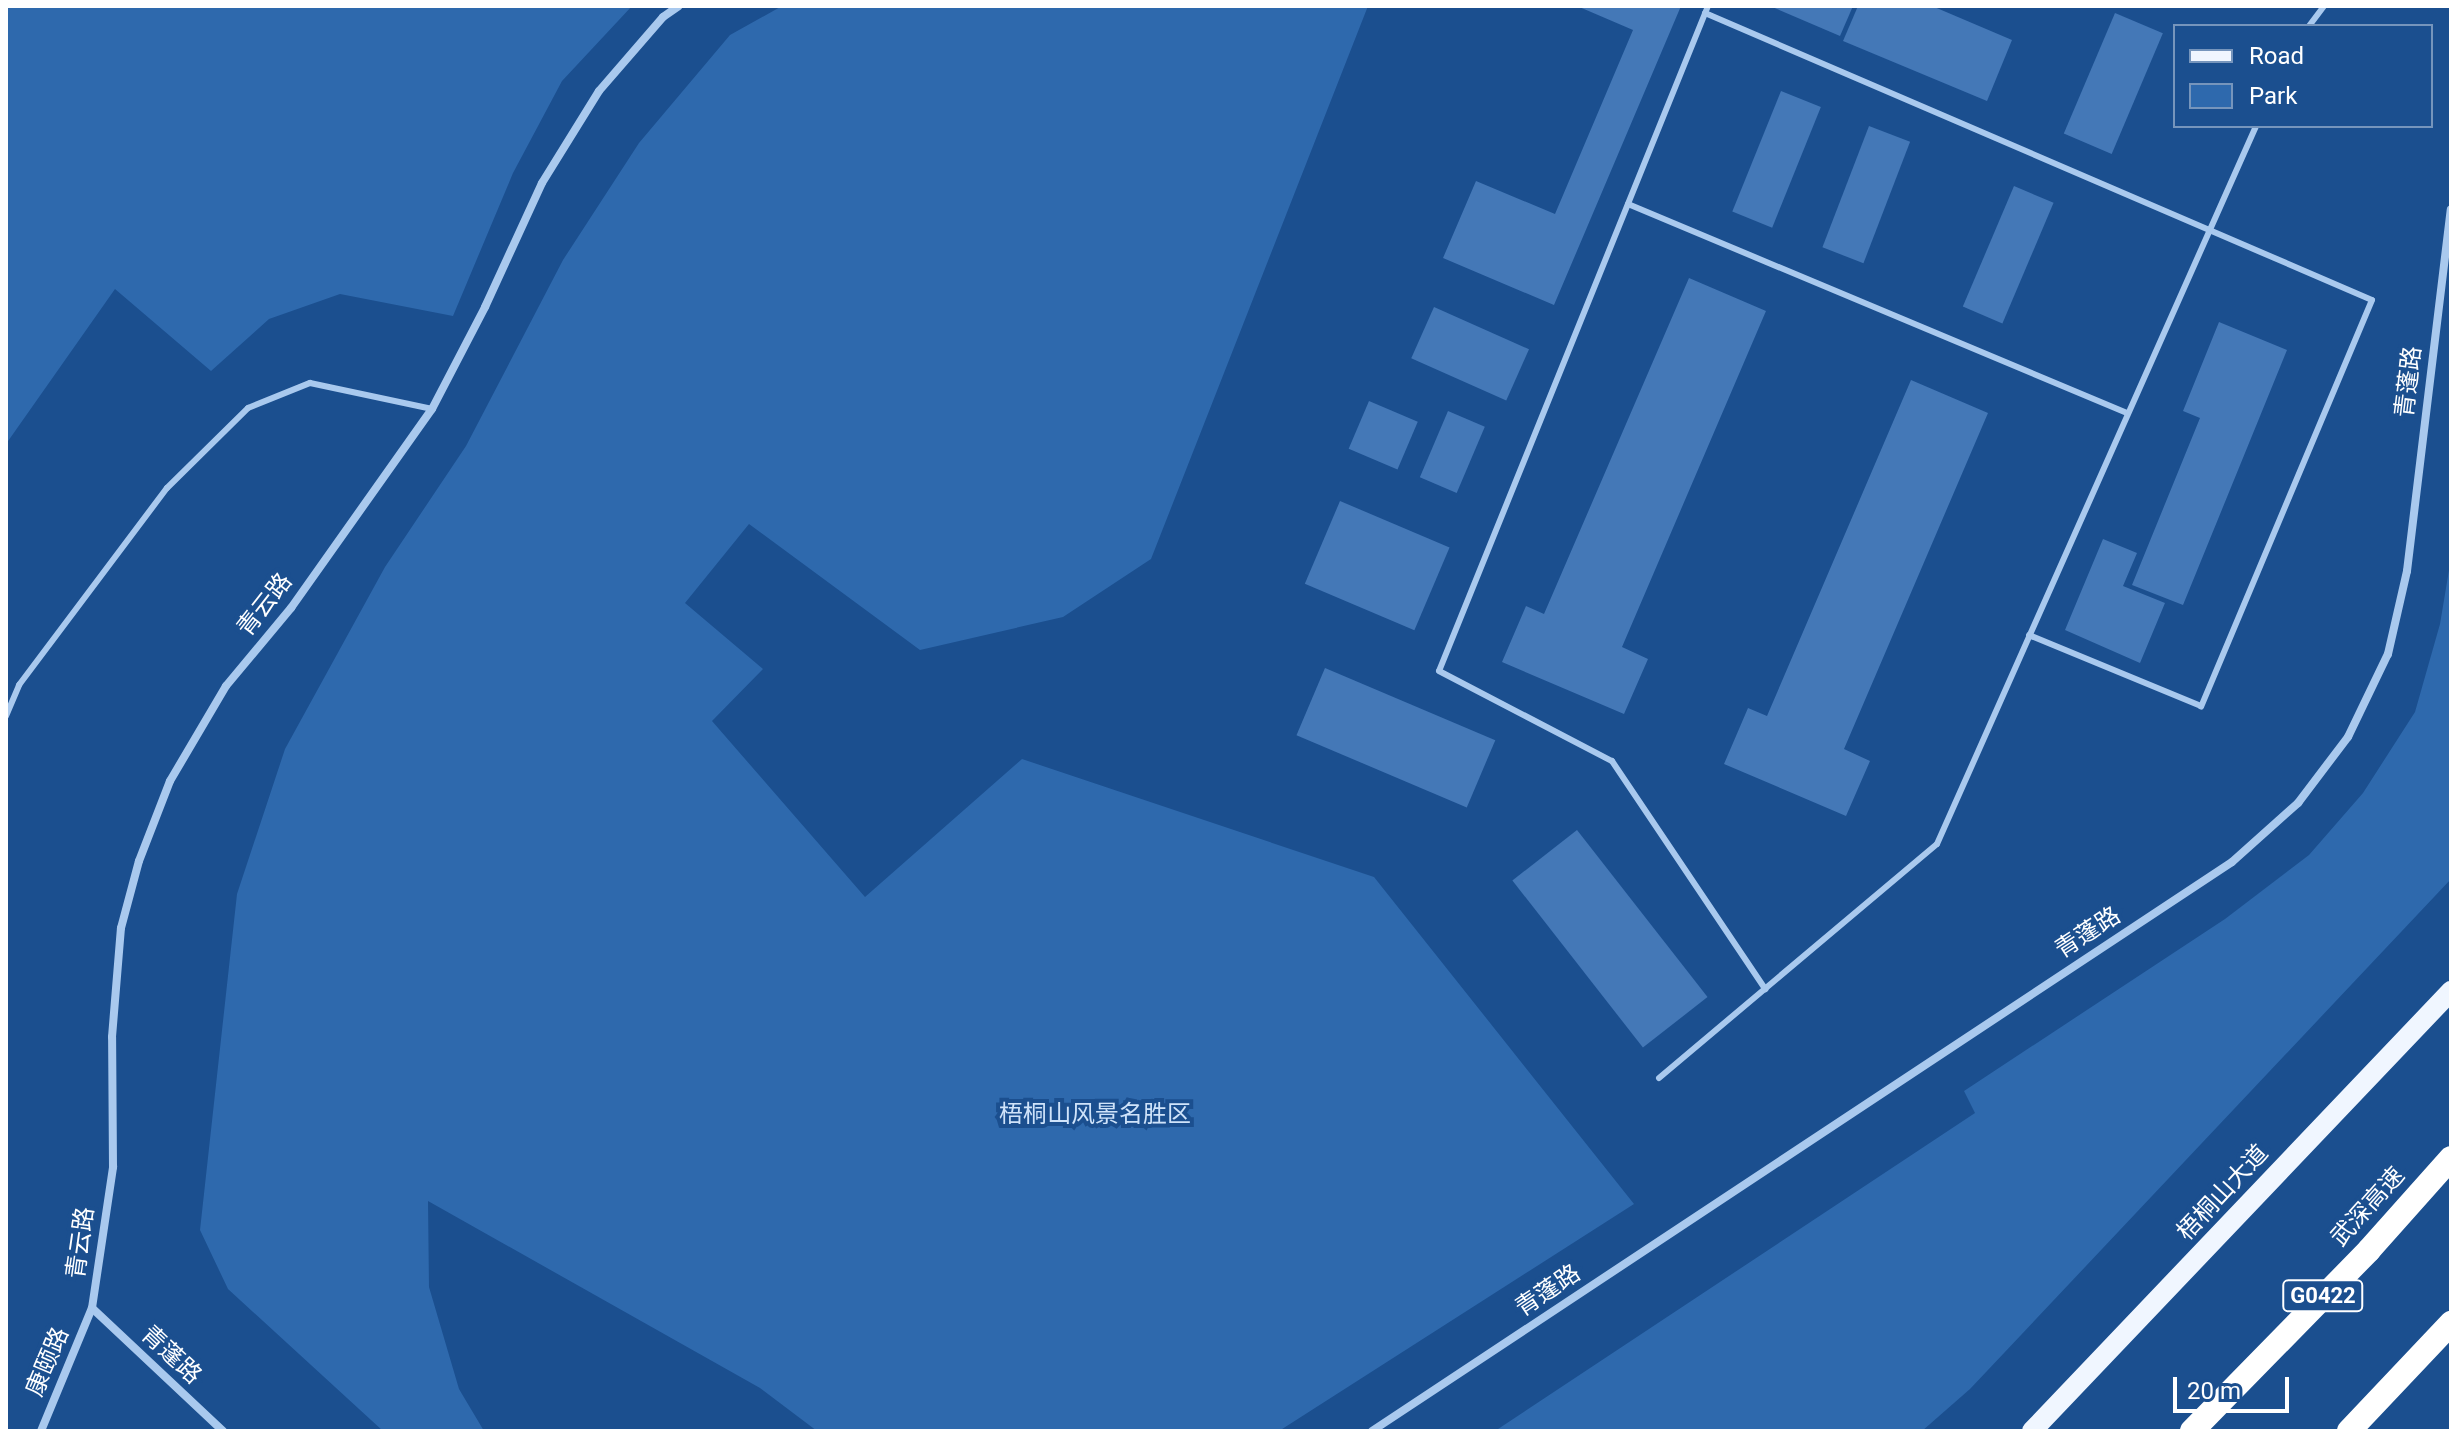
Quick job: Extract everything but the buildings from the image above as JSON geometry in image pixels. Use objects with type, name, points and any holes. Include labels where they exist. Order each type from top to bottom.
[{"type":"highway","name":"武深高速","points":[[2192,1431],[2369,1250],[2451,1158]]},
{"type":"highway","points":[[2349,1431],[2451,1323]]},
{"type":"main road","name":"梧桐山大道","points":[[2032,1431],[2451,991]]},
{"type":"street","name":"青云路","points":[[92,1308],[113,1167],[112,1037],[121,928],[139,861],[170,781],[226,686],[291,608],[432,409],[550,170],[599,91],[663,17],[679,6]]},
{"type":"street","name":"青蓬路","points":[[1372,1431],[2232,862],[2298,803],[2348,737],[2388,654],[2407,571],[2451,210]]},
{"type":"street","name":"青蓬路","points":[[92,1308],[223,1431]]},
{"type":"street","name":"康颐路","points":[[41,1431],[92,1308]]},
{"type":"lane","points":[[2310,24],[2324,6]]},
{"type":"lane","points":[[1765,989],[1612,761],[1439,671],[1707,9],[2372,300],[2201,706],[2029,635]]},
{"type":"lane","points":[[1659,1078],[1937,844],[2255,128]]},
{"type":"lane","points":[[1628,204],[2127,413]]},
{"type":"lane","points":[[6,716],[19,685],[167,488],[248,408],[310,383],[432,409]]},
{"type":"green space","points":[[6,6],[632,6],[562,81],[513,173],[453,316],[340,294],[269,319],[211,371],[115,289],[6,444]]},
{"type":"green space","name":"梧桐山风景名胜区","points":[[782,6],[1368,6],[1151,559],[1063,617],[920,650],[749,524],[685,603],[763,669],[712,721],[865,897],[1022,759],[1374,877],[1634,1204],[1279,1431],[817,1431],[760,1388],[428,1201],[429,1287],[459,1389],[484,1431],[383,1431],[228,1289],[200,1230],[237,894],[285,749],[385,567],[466,446],[563,260],[639,143],[730,35]]},
{"type":"green space","points":[[2451,558],[2451,879],[1970,1389],[1922,1431],[1495,1431],[1975,1113],[1964,1091],[2225,919],[2309,855],[2363,793],[2415,712],[2440,624]]}]
